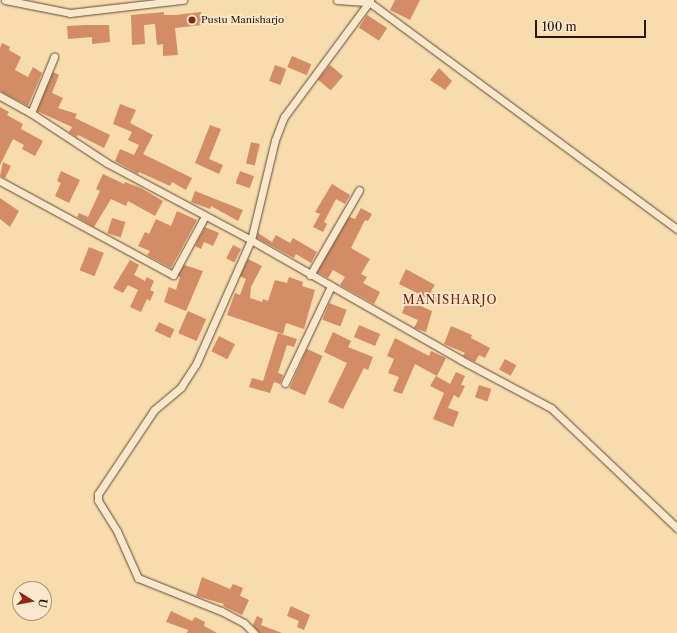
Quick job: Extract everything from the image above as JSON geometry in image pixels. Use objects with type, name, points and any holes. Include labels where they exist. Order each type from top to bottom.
[{"type":"street","points":[[0,2],[4,0],[70,12],[183,0]]},
{"type":"street","points":[[337,0],[370,1],[677,229]]},
{"type":"street","points":[[254,633],[244,623],[221,611],[138,578],[117,531],[98,500],[101,486],[154,410],[181,387],[196,364],[251,240],[275,140],[284,117],[370,1]]},
{"type":"street","points":[[31,113],[54,57]]},
{"type":"street","points":[[0,96],[31,113],[107,163],[251,240],[310,275],[551,408],[677,528]]},
{"type":"street","points":[[0,181],[173,274],[205,216]]},
{"type":"street","points":[[310,275],[359,190]]},
{"type":"street","points":[[285,383],[331,286]]},
{"type":"building","points":[[395,0],[420,0],[410,20],[390,10]]},
{"type":"building","points":[[164,12],[164,15],[175,15],[201,12],[202,25],[175,28],[178,55],[163,56],[163,44],[157,45],[155,24],[144,25],[145,44],[132,45],[131,15]]},
{"type":"building","points":[[367,15],[387,28],[379,41],[359,28]]},
{"type":"building","points":[[109,25],[110,42],[92,44],[92,37],[68,39],[67,26]]},
{"type":"building","points":[[2,43],[10,47],[9,50],[21,57],[15,70],[28,77],[33,67],[42,73],[28,106],[0,91],[0,48]]},
{"type":"building","points":[[292,56],[311,64],[307,75],[287,67]]},
{"type":"building","points":[[275,65],[286,69],[280,85],[269,81]]},
{"type":"building","points":[[330,65],[343,76],[331,90],[318,80]]},
{"type":"building","points":[[439,68],[452,81],[445,90],[430,80]]},
{"type":"building","points":[[53,72],[59,75],[52,93],[63,98],[58,108],[77,114],[75,118],[110,135],[104,148],[78,135],[77,137],[69,132],[72,127],[37,111]]},
{"type":"building","points":[[120,104],[136,110],[130,123],[153,135],[143,154],[192,178],[186,190],[172,182],[170,186],[139,172],[138,174],[115,161],[120,149],[134,155],[139,145],[128,140],[132,132],[113,124]]},
{"type":"building","points":[[0,107],[9,112],[7,115],[23,124],[21,129],[43,141],[35,156],[22,149],[24,145],[13,139],[0,165]]},
{"type":"building","points":[[210,125],[221,129],[209,159],[223,165],[219,174],[195,163]]},
{"type":"building","points":[[251,142],[260,144],[255,165],[246,163]]},
{"type":"building","points":[[3,162],[11,166],[5,178],[0,176]]},
{"type":"building","points":[[61,171],[80,180],[69,203],[55,196],[61,183],[57,181]]},
{"type":"building","points":[[240,171],[254,176],[250,188],[236,183]]},
{"type":"building","points":[[103,174],[124,184],[125,182],[141,188],[163,201],[155,216],[128,201],[126,206],[111,199],[94,227],[77,217],[79,213],[88,217],[100,191],[96,189]]},
{"type":"building","points":[[332,184],[350,195],[345,204],[336,199],[324,222],[327,224],[323,232],[313,227],[320,214],[315,212]]},
{"type":"building","points":[[195,191],[243,210],[238,221],[211,206],[210,209],[191,202]]},
{"type":"building","points":[[0,198],[19,211],[10,227],[0,219]]},
{"type":"building","points":[[361,208],[372,214],[368,221],[365,220],[351,248],[370,259],[361,274],[367,277],[363,283],[380,292],[374,304],[340,285],[345,277],[333,270],[328,278],[317,272],[349,217],[355,219]]},
{"type":"building","points":[[177,211],[197,220],[171,268],[147,255],[150,251],[138,246],[145,232],[149,234],[156,219],[171,226]]},
{"type":"building","points":[[112,218],[125,222],[121,237],[107,233]]},
{"type":"building","points":[[205,227],[219,233],[213,246],[204,242],[201,249],[195,246]]},
{"type":"building","points":[[258,233],[272,242],[276,235],[290,243],[293,238],[317,252],[311,263],[296,254],[294,258],[257,238]]},
{"type":"building","points":[[233,245],[241,249],[234,262],[226,258]]},
{"type":"building","points":[[89,247],[104,253],[94,276],[80,270]]},
{"type":"building","points":[[248,259],[262,266],[251,287],[250,298],[262,302],[263,299],[268,301],[275,280],[287,283],[289,277],[303,282],[302,286],[315,290],[304,329],[286,323],[283,334],[227,315],[235,293],[240,295],[246,279],[240,276]]},
{"type":"building","points":[[130,260],[139,265],[134,275],[145,281],[147,277],[154,281],[150,290],[154,292],[150,301],[147,299],[141,312],[130,307],[138,290],[128,285],[123,293],[113,288]]},
{"type":"building","points":[[184,265],[203,271],[186,311],[164,302],[169,287],[176,290],[180,277],[178,276]]},
{"type":"building","points":[[406,269],[435,285],[431,291],[440,295],[437,303],[399,284]]},
{"type":"building","points":[[407,300],[432,311],[426,332],[414,328],[418,320],[402,313]]},
{"type":"building","points":[[329,303],[347,310],[340,327],[323,320]]},
{"type":"building","points":[[188,311],[206,319],[197,341],[178,333]]},
{"type":"building","points":[[159,322],[174,329],[170,338],[155,331]]},
{"type":"building","points":[[359,325],[380,334],[375,346],[354,337]]},
{"type":"building","points":[[451,326],[472,335],[471,338],[490,348],[485,358],[479,355],[475,362],[463,356],[465,353],[444,344]]},
{"type":"building","points":[[333,332],[351,341],[348,347],[373,357],[368,370],[364,368],[343,409],[328,402],[347,363],[324,352]]},
{"type":"building","points":[[278,333],[297,339],[294,347],[287,345],[278,373],[283,375],[280,384],[274,382],[270,393],[249,387],[252,378],[263,381]]},
{"type":"building","points":[[219,336],[235,344],[227,359],[211,351]]},
{"type":"building","points":[[395,338],[429,356],[431,351],[446,358],[437,376],[415,364],[402,394],[393,391],[399,377],[388,373],[394,359],[387,356]]},
{"type":"building","points":[[307,349],[323,356],[305,395],[290,388]]},
{"type":"building","points":[[505,359],[516,365],[511,376],[499,369]]},
{"type":"building","points":[[456,372],[465,376],[461,385],[465,386],[459,398],[454,395],[448,408],[459,412],[453,427],[433,419],[444,393],[430,386],[436,376],[450,384]]},
{"type":"building","points":[[479,385],[491,389],[487,401],[475,397]]},
{"type":"building","points":[[202,577],[230,589],[233,584],[243,588],[240,596],[249,600],[242,615],[223,606],[224,604],[196,596]]},
{"type":"building","points":[[291,606],[310,615],[304,630],[297,627],[299,621],[287,616]]},
{"type":"building","points":[[171,611],[192,621],[195,617],[205,622],[204,626],[217,633],[187,633],[188,630],[166,622]]},
{"type":"building","points":[[257,616],[263,619],[261,625],[282,633],[259,633],[253,625]]},
{"type":"place","name":"Pustu Manisharjo","points":[[192,20]]},
{"type":"district","name":"MANISHARJO","points":[[450,300]]}]
